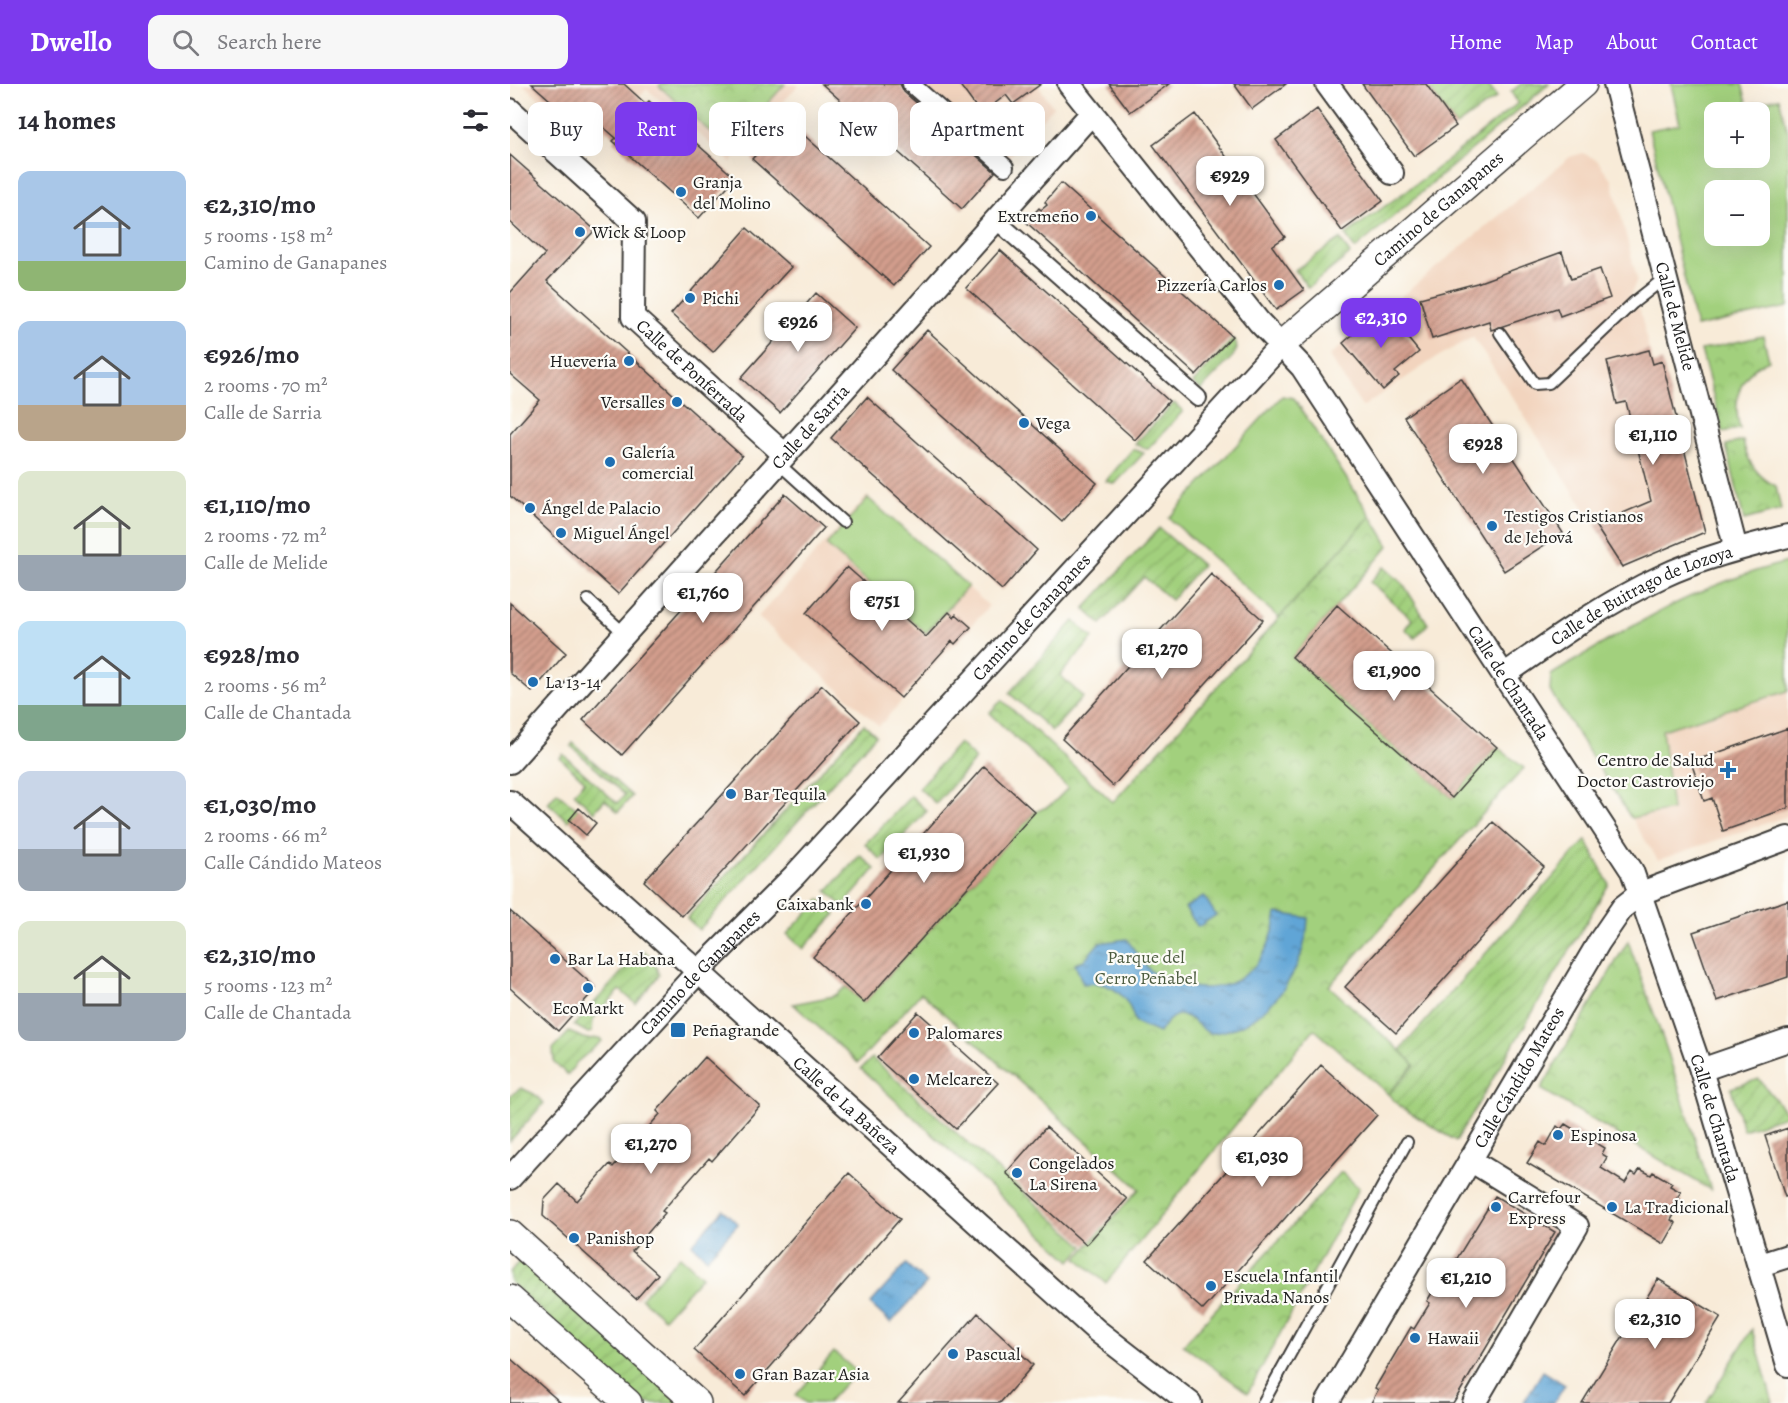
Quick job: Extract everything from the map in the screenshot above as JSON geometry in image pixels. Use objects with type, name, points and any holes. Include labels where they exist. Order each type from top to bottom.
[{"type":"street","points":[[911,84],[1005,167]]},
{"type":"street","name":"Calle de Chantada","points":[[1068,84],[1090,115],[1259,322],[1302,367],[1632,871],[1701,1070],[1788,1365]]},
{"type":"street","points":[[1328,84],[1392,173]]},
{"type":"street","name":"Camino de Ganapanes","points":[[510,1178],[697,973],[794,876],[1281,345],[1583,84]]},
{"type":"street","name":"Calle de Melide","points":[[1615,84],[1736,549]]},
{"type":"street","name":"Calle de Ponferrada","points":[[510,110],[634,222],[633,317],[782,459]]},
{"type":"street","name":"Calle de Sarria","points":[[510,762],[1090,115]]},
{"type":"street","points":[[996,220],[1198,398]]},
{"type":"street","name":"Calle de Buitrago de Lozoya","points":[[1504,675],[1632,591],[1679,569],[1736,549],[1788,536]]},
{"type":"street","name":"Calle de La Bañeza","points":[[510,802],[697,973],[1096,1330],[1190,1403]]},
{"type":"street","name":"Calle Cándido Mateos","points":[[1327,1403],[1599,942],[1623,907],[1641,893],[1788,838]]},
{"type":"street","points":[[1701,1070],[1788,1040]]},
{"type":"street","points":[[1470,1160],[1577,1226],[1474,1403]]},
{"type":"street","points":[[510,1234],[697,1403]]},
{"type":"street","points":[[1760,1265],[1788,1256]]},
{"type":"street","points":[[510,1299],[628,1403]]},
{"type":"lane","points":[[1500,333],[1535,384],[1549,383],[1633,303],[1666,277]]},
{"type":"lane","points":[[782,459],[843,522]]},
{"type":"lane","points":[[588,600],[625,634]]},
{"type":"lane","points":[[1263,1403],[1407,1142]]},
{"type":"shaded area","points":[[523,84],[799,84],[783,102],[709,102],[709,143],[697,132],[697,102],[662,102],[647,89],[635,102],[615,102],[615,123],[603,136],[603,102],[543,102]]},
{"type":"shaded area","points":[[920,84],[1037,84],[1053,107],[1045,116],[1045,102],[941,102]]},
{"type":"shaded area","points":[[1583,153],[1597,160],[1612,180],[1637,279],[1629,299],[1640,310],[1649,350],[1607,361],[1617,404],[1626,402],[1651,501],[1595,525],[1473,337],[1434,359],[1362,407],[1329,356],[1570,157]]},
{"type":"shaded area","points":[[724,156],[736,156],[731,162]]},
{"type":"shaded area","points":[[867,496],[989,606],[879,726],[758,617]]},
{"type":"shaded area","name":"Centro de Salud Doctor Castroviejo","points":[[1788,691],[1788,816],[1658,860],[1631,818],[1672,810],[1662,730]]},
{"type":"green space","points":[[661,84],[785,84],[769,102],[709,102],[709,131],[697,120],[697,102],[677,102],[659,86]]},
{"type":"green space","points":[[1426,84],[1487,84],[1497,97],[1456,126]]},
{"type":"green space","points":[[1521,84],[1549,84],[1355,249],[1345,235],[1431,173],[1518,103],[1511,92]]},
{"type":"green space","points":[[1671,84],[1742,84],[1747,102],[1704,102],[1704,168],[1770,168],[1770,102],[1761,102],[1779,98],[1788,132],[1788,307],[1696,327],[1649,130],[1680,124]]},
{"type":"green space","points":[[1340,239],[1350,254],[1308,288],[1295,270]]},
{"type":"green space","points":[[1763,336],[1769,360],[1751,372],[1740,388],[1737,408],[1740,429],[1723,432],[1701,350]]},
{"type":"green space","points":[[1233,339],[1237,349],[1233,356],[1201,390],[1193,383]]},
{"type":"green space","points":[[1282,396],[1294,398],[1371,516],[1279,618],[1169,518]]},
{"type":"green space","points":[[1174,403],[1183,411],[1148,449],[1135,444]]},
{"type":"green space","points":[[1743,441],[1754,468],[1763,478],[1776,486],[1781,510],[1744,520],[1726,445]]},
{"type":"green space","points":[[1133,449],[1144,453],[1115,484],[1106,481]]},
{"type":"green space","points":[[868,498],[968,586],[926,633],[826,545]]},
{"type":"green space","name":"Parque del Cerro Peñabel","points":[[1371,516],[1389,546],[1292,657],[1452,798],[1497,747],[1524,768],[1329,986],[1415,1064],[1388,1094],[1314,1029],[1106,1283],[1077,1258],[1139,1189],[921,993],[858,1063],[793,1004],[834,996],[846,987],[864,1003],[1035,812],[1051,805],[1068,788],[989,713],[1002,700],[1113,802]]},
{"type":"green space","points":[[1159,528],[1202,565],[1171,600],[1144,577],[1101,624],[1084,609]]},
{"type":"green space","points":[[1788,562],[1788,691],[1662,730],[1672,810],[1631,818],[1550,691],[1551,675],[1636,624],[1694,595],[1756,571]]},
{"type":"green space","points":[[1384,567],[1404,585],[1428,624],[1415,638],[1405,629],[1412,619],[1370,582]]},
{"type":"green space","points":[[1074,621],[1093,638],[1060,675],[1083,697],[1052,731],[1009,693]]},
{"type":"green space","points":[[864,724],[876,735],[699,930],[687,918]]},
{"type":"green space","points":[[573,743],[632,796],[618,812],[605,800],[594,812],[574,793],[585,781],[560,758],[563,754],[617,803],[625,795],[571,746]]},
{"type":"green space","points":[[959,743],[976,759],[936,804],[919,788]]},
{"type":"green space","points":[[557,792],[578,810],[568,821],[548,803]]},
{"type":"green space","points":[[911,796],[927,811],[881,860],[865,844]]},
{"type":"green space","points":[[1586,840],[1609,884],[1456,1141],[1399,1106],[1388,1094],[1415,1065],[1400,1050]]},
{"type":"green space","points":[[860,855],[875,869],[843,906],[827,891]]},
{"type":"green space","points":[[820,899],[836,914],[803,949],[787,934]]},
{"type":"green space","points":[[1628,941],[1668,1053],[1711,1190],[1541,1089]]},
{"type":"green space","points":[[644,951],[653,958],[659,975],[636,1004],[620,990],[593,1019],[592,1032],[588,1033],[574,1025],[640,952]]},
{"type":"green space","points":[[569,1032],[586,1039],[600,1038],[602,1041],[576,1063],[568,1075],[554,1063],[553,1049]]},
{"type":"green space","points":[[872,1058],[1084,1246],[1071,1261],[861,1069]]},
{"type":"green space","points":[[1759,1079],[1788,1115],[1743,1130],[1731,1088]]},
{"type":"green space","points":[[521,1088],[534,1094],[544,1103],[510,1141],[510,1096]]},
{"type":"green space","points":[[1341,1172],[1359,1188],[1248,1393],[1183,1345]]},
{"type":"green space","points":[[680,1256],[702,1276],[664,1318],[641,1298]]},
{"type":"green space","points":[[521,1259],[682,1403],[641,1403],[510,1282],[510,1272]]},
{"type":"green space","points":[[1752,1329],[1773,1403],[1706,1403]]},
{"type":"green space","points":[[834,1352],[856,1371],[827,1403],[806,1403],[796,1395]]},
{"type":"water","points":[[1204,896],[1216,915],[1198,927],[1185,908]]},
{"type":"water","points":[[1277,913],[1308,918],[1306,938],[1300,957],[1281,992],[1252,1019],[1234,1028],[1214,1033],[1208,1032],[1183,1015],[1168,1021],[1159,1033],[1135,1023],[1129,1005],[1118,992],[1102,984],[1083,984],[1075,964],[1084,960],[1099,943],[1127,939],[1146,966],[1160,978],[1191,987],[1209,988],[1225,985],[1239,979],[1260,959],[1268,945]]},
{"type":"water","points":[[723,1210],[738,1224],[707,1258],[692,1244]]},
{"type":"water","points":[[906,1264],[927,1283],[891,1323],[870,1304]]},
{"type":"water","points":[[1543,1371],[1565,1385],[1554,1403],[1523,1403]]},
{"type":"building","points":[[532,84],[624,84],[644,102],[615,102],[615,137],[603,127],[603,102],[552,102]]},
{"type":"building","points":[[822,84],[900,84],[904,92],[915,102],[910,102],[910,156],[977,156],[995,172],[962,209],[898,152],[898,102],[842,102]]},
{"type":"building","points":[[959,84],[1041,84],[1016,102],[1011,102],[1006,95],[997,102],[972,102]]},
{"type":"building","points":[[1109,84],[1169,84],[1130,112]]},
{"type":"building","points":[[1234,84],[1286,84],[1252,109]]},
{"type":"building","points":[[1362,84],[1426,84],[1456,126],[1414,156]]},
{"type":"building","points":[[1317,109],[1383,201],[1342,231],[1276,140]]},
{"type":"building","points":[[1195,114],[1285,237],[1272,246],[1304,290],[1276,310],[1153,145]]},
{"type":"building","points":[[806,137],[818,148],[818,156],[827,156],[929,247],[894,286],[752,159],[755,156],[806,156]]},
{"type":"building","points":[[697,144],[735,178],[699,218],[630,156],[697,156]]},
{"type":"building","points":[[510,155],[595,230],[547,281],[742,456],[618,594],[510,496],[510,434],[540,400],[510,374],[510,293],[545,254],[510,222]]},
{"type":"building","points":[[1061,183],[1232,336],[1196,375],[1026,222],[1039,208],[1041,210],[1047,205],[1045,202]]},
{"type":"building","points":[[747,228],[791,267],[713,352],[671,314]]},
{"type":"building","points":[[1000,250],[1169,401],[1135,440],[966,288]]},
{"type":"building","points":[[1562,252],[1571,279],[1600,269],[1610,298],[1560,316],[1557,308],[1491,330],[1489,321],[1432,339],[1420,298],[1477,283]]},
{"type":"building","points":[[816,293],[855,328],[780,413],[741,378]]},
{"type":"building","points":[[1381,310],[1385,316],[1388,314],[1419,352],[1395,372],[1399,376],[1383,390],[1343,343]]},
{"type":"building","points":[[927,330],[1097,483],[1062,522],[891,370]]},
{"type":"building","points":[[1649,350],[1653,364],[1662,361],[1705,532],[1622,567],[1595,525],[1651,501],[1626,402],[1617,404],[1607,361]]},
{"type":"building","points":[[1461,378],[1563,533],[1504,571],[1404,417]]},
{"type":"building","points":[[867,397],[1037,550],[1002,590],[831,438]]},
{"type":"building","points":[[785,494],[824,528],[622,755],[583,720]]},
{"type":"building","points":[[847,567],[926,637],[949,612],[954,617],[956,614],[971,627],[955,644],[952,641],[901,698],[806,613]]},
{"type":"building","points":[[1211,574],[1263,620],[1113,786],[1062,739]]},
{"type":"building","points":[[510,603],[566,653],[532,692],[510,673]]},
{"type":"building","points":[[1337,605],[1497,747],[1452,798],[1292,657]]},
{"type":"building","points":[[822,685],[860,721],[682,916],[644,881]]},
{"type":"building","points":[[1788,728],[1788,808],[1723,831],[1712,798],[1704,801],[1691,762]]},
{"type":"building","points":[[984,766],[1035,812],[864,1003],[813,957]]},
{"type":"building","points":[[579,808],[596,823],[586,835],[569,820]]},
{"type":"building","points":[[1493,822],[1544,867],[1396,1033],[1345,987]]},
{"type":"building","points":[[1788,900],[1788,977],[1717,1001],[1693,932]]},
{"type":"building","points":[[510,911],[596,988],[558,1031],[510,988]]},
{"type":"building","points":[[918,1012],[998,1083],[956,1129],[877,1058]]},
{"type":"building","points":[[705,1057],[760,1106],[712,1161],[709,1158],[662,1211],[665,1213],[632,1251],[658,1274],[636,1299],[543,1216],[544,1200],[559,1184],[577,1201],[610,1164],[613,1167],[660,1114],[657,1111]]},
{"type":"building","points":[[1321,1065],[1377,1115],[1203,1310],[1147,1260]]},
{"type":"building","points":[[1565,1124],[1605,1148],[1602,1154],[1607,1157],[1601,1168],[1625,1183],[1632,1172],[1636,1175],[1640,1169],[1651,1175],[1653,1172],[1672,1183],[1670,1186],[1681,1192],[1677,1198],[1682,1201],[1671,1220],[1676,1223],[1664,1244],[1527,1163],[1540,1142],[1546,1146],[1557,1126],[1561,1129]]},
{"type":"building","points":[[1046,1127],[1127,1199],[1086,1245],[1006,1173]]},
{"type":"building","points":[[1788,1128],[1788,1196],[1785,1197],[1765,1136]]},
{"type":"building","points":[[849,1173],[900,1219],[745,1396],[694,1350]]},
{"type":"building","points":[[1495,1196],[1555,1232],[1458,1395],[1453,1403],[1371,1403],[1378,1390],[1375,1388],[1411,1327],[1414,1329],[1430,1303],[1427,1301],[1439,1281],[1442,1283]]},
{"type":"building","points":[[1658,1279],[1721,1317],[1668,1403],[1582,1403]]},
{"type":"building","points":[[978,1313],[1033,1365],[1000,1403],[898,1403]]},
{"type":"building","points":[[510,1358],[561,1403],[510,1403]]},
{"type":"place","name":"Granja del Molino","points":[[681,192]]},
{"type":"place","name":"Extremeño","points":[[1091,216]]},
{"type":"place","name":"Wick & Loop","points":[[580,232]]},
{"type":"place","name":"Pizzería Carlos","points":[[1279,285]]},
{"type":"place","name":"Pichi","points":[[690,298]]},
{"type":"place","name":"Huevería","points":[[629,361]]},
{"type":"place","name":"Versalles","points":[[677,402]]},
{"type":"place","name":"Vega","points":[[1024,423]]},
{"type":"place","name":"Galería comercial","points":[[610,462]]},
{"type":"place","name":"Ángel de Palacio","points":[[530,508]]},
{"type":"place","name":"Testigos Cristianos de Jehová","points":[[1492,526]]},
{"type":"place","name":"Miguel Ángel","points":[[561,533]]},
{"type":"place","name":"La 13-14","points":[[533,682]]},
{"type":"place","name":"Centro de Salud Doctor Castroviejo","points":[[1728,770]]},
{"type":"place","name":"Bar Tequila","points":[[731,794]]},
{"type":"place","name":"Caixabank","points":[[866,904]]},
{"type":"place","name":"Bar La Habana","points":[[555,959]]},
{"type":"place","name":"EcoMarkt","points":[[588,988]]},
{"type":"place","name":"Peñagrande","points":[[678,1030]]},
{"type":"place","name":"Palomares","points":[[914,1033]]},
{"type":"place","name":"Melcarez","points":[[914,1079]]},
{"type":"place","name":"Espinosa","points":[[1558,1135]]},
{"type":"place","name":"Congelados La Sirena","points":[[1017,1173]]},
{"type":"place","name":"Carrefour Express","points":[[1496,1207]]},
{"type":"place","name":"La Tradicional","points":[[1612,1207]]},
{"type":"place","name":"Panishop","points":[[574,1238]]},
{"type":"place","name":"Escuela Infantil Privada Nanos","points":[[1211,1286]]},
{"type":"place","name":"Hawaii","points":[[1415,1338]]},
{"type":"place","name":"Pascual","points":[[953,1354]]},
{"type":"place","name":"Gran Bazar Asia","points":[[740,1374]]}]
